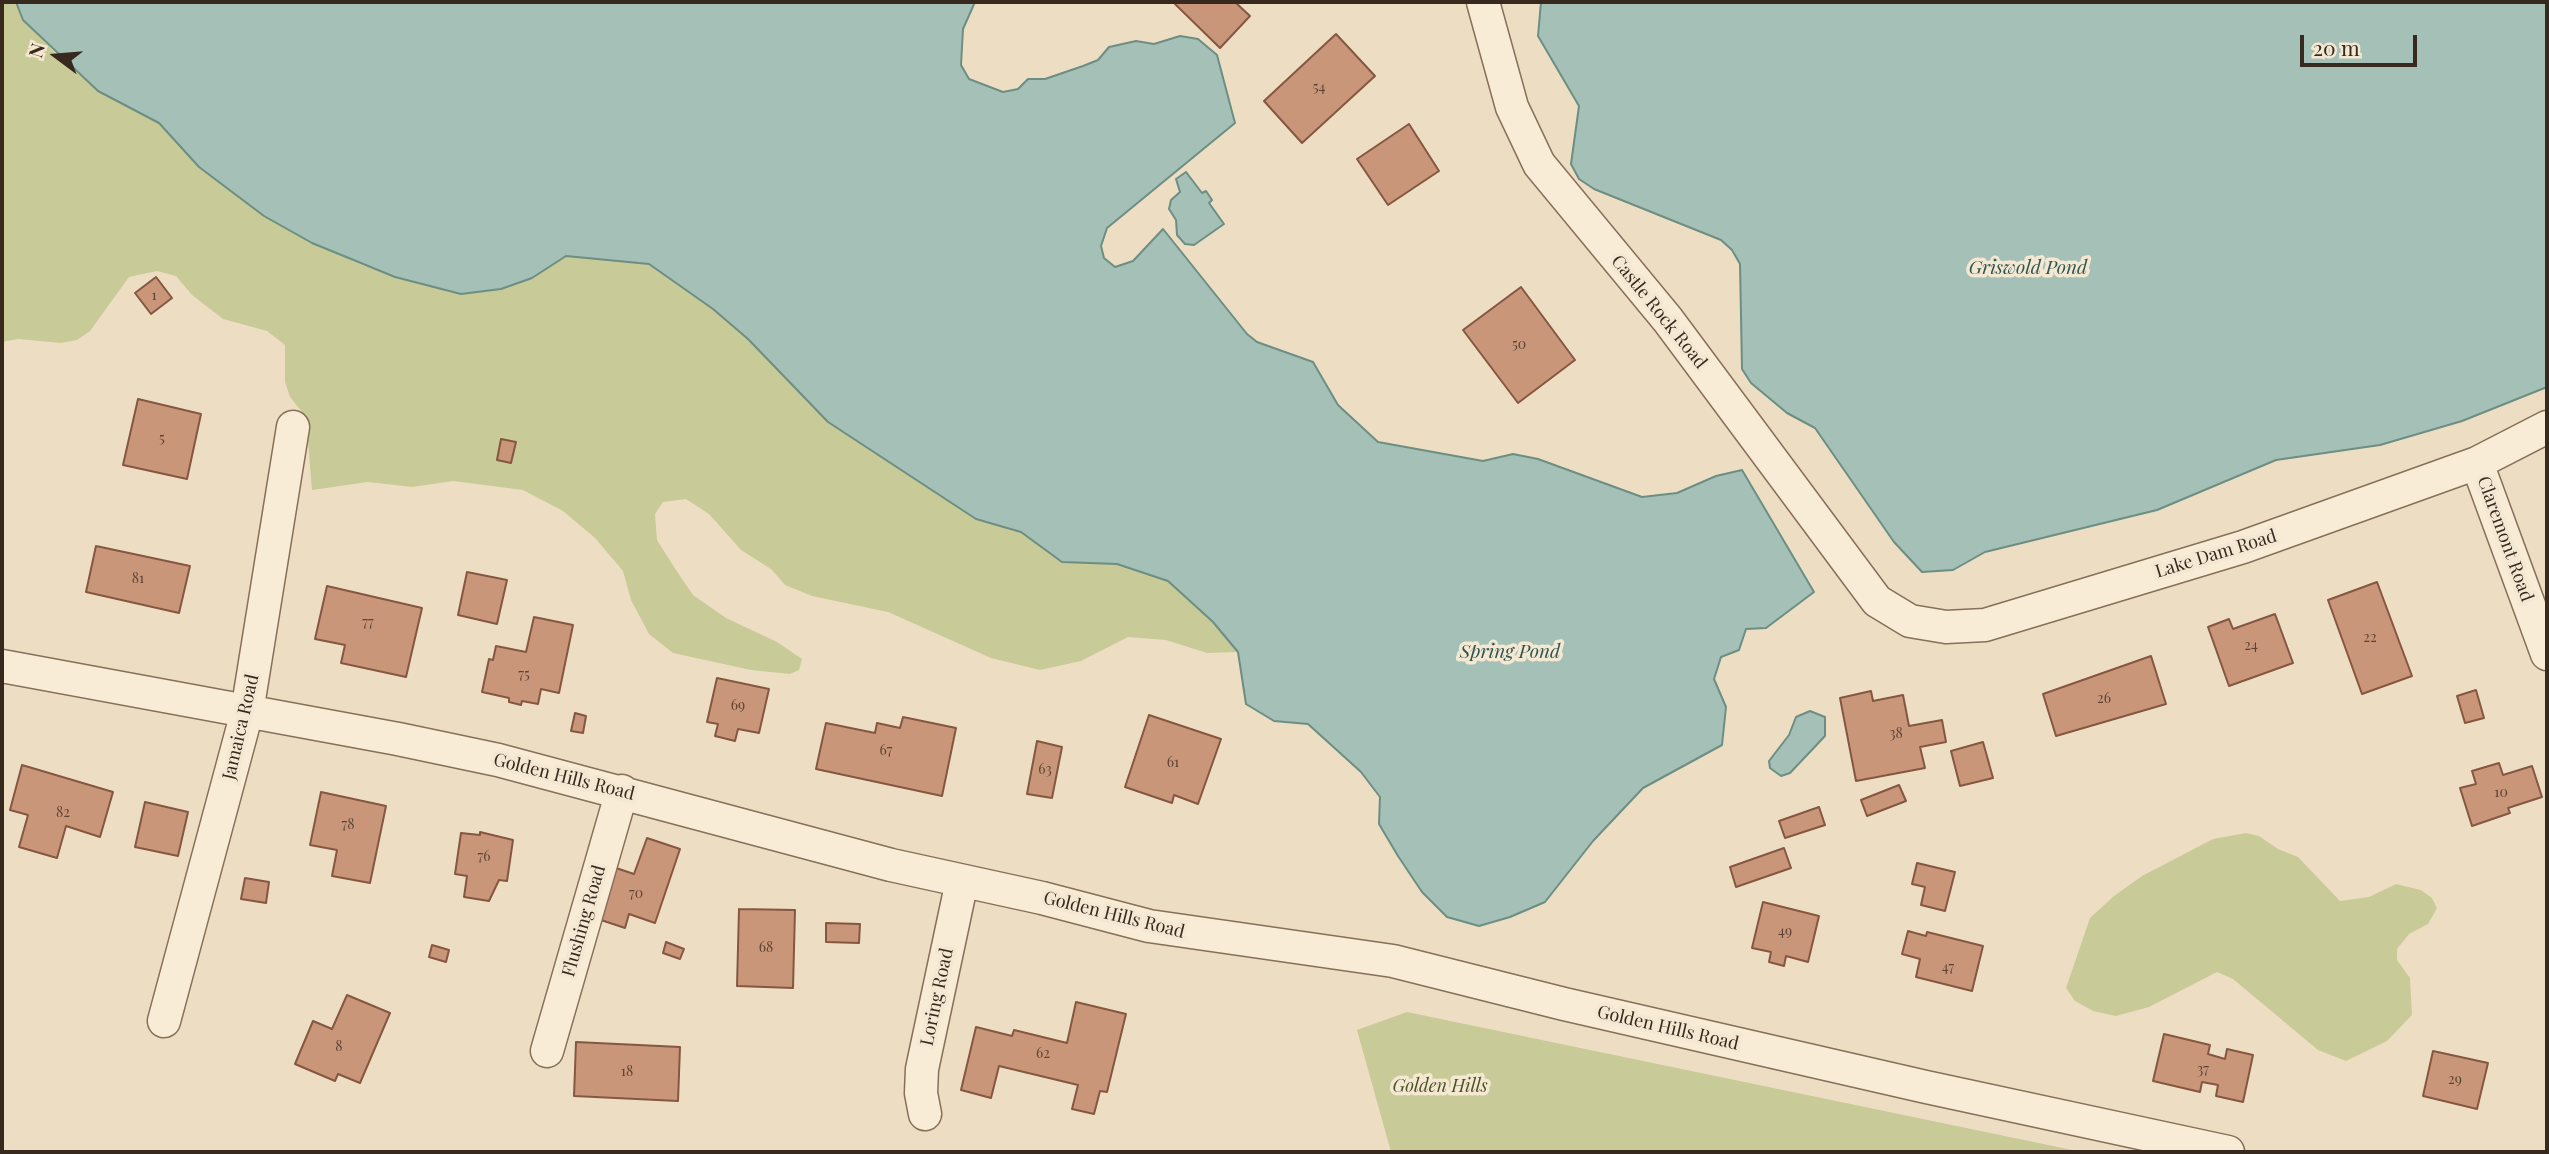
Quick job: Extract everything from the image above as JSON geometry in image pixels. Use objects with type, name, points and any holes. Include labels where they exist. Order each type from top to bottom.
[{"type":"street","name":"Castle Rock Road","points":[[1488,6],[1512,107],[1539,164],[1668,320],[1877,601]]},
{"type":"street","name":"Jamaica Road","points":[[164,1021],[247,712],[293,427]]},
{"type":"street","name":"Lake Dam Road","points":[[1877,601],[1892,613],[1919,624],[1960,627],[1985,625],[2243,547],[2477,464],[2547,427]]},
{"type":"street","name":"Claremont Road","points":[[2477,464],[2547,654]]},
{"type":"street","name":"Golden Hills Road","points":[[2,666],[398,739],[622,791],[891,865],[1196,935],[1324,949],[1394,961],[1564,1004],[1926,1087],[2228,1152]]},
{"type":"street","name":"Flushing Road","points":[[547,1051],[622,791]]},
{"type":"street","name":"Loring Road","points":[[925,1114],[921,1093],[922,1069],[962,881]]},
{"type":"green space","points":[[2,2],[16,2],[23,20],[57,55],[98,91],[159,123],[199,167],[312,243],[360,264],[395,277],[532,278],[566,256],[649,264],[713,309],[748,339],[828,422],[976,519],[1021,532],[1062,562],[1117,564],[1168,581],[1213,622],[1238,652],[1207,653],[1166,640],[1128,637],[1081,661],[1040,670],[991,658],[888,612],[812,596],[785,585],[771,569],[741,550],[709,514],[686,499],[663,502],[655,514],[657,540],[693,595],[726,618],[777,642],[802,659],[799,670],[790,674],[751,670],[673,653],[649,634],[631,600],[623,571],[595,538],[563,511],[523,490],[453,481],[412,487],[368,482],[312,490],[306,417],[290,397],[285,382],[285,345],[267,331],[223,319],[192,295],[176,276],[157,271],[129,277],[90,331],[77,340],[61,343],[18,339],[2,342]]},
{"type":"green space","points":[[2246,833],[2259,836],[2278,849],[2298,857],[2340,901],[2369,897],[2396,884],[2421,890],[2432,898],[2437,908],[2428,924],[2409,934],[2397,949],[2397,960],[2410,978],[2412,1015],[2387,1041],[2346,1061],[2318,1050],[2233,979],[2217,972],[2149,1007],[2116,1016],[2093,1011],[2075,1001],[2066,988],[2090,918],[2114,896],[2142,876],[2213,839]]},
{"type":"green space","name":"Golden Hills","points":[[1407,1012],[2082,1152],[1391,1152],[1357,1030]]},
{"type":"water","name":"Spring Pond","points":[[16,2],[975,2],[963,29],[961,65],[969,79],[1003,92],[1018,89],[1028,79],[1045,79],[1098,60],[1109,47],[1136,41],[1154,44],[1180,36],[1198,39],[1217,55],[1235,123],[1107,228],[1101,246],[1104,258],[1115,267],[1133,261],[1163,229],[1247,334],[1257,342],[1313,362],[1338,405],[1378,442],[1483,461],[1513,454],[1538,459],[1642,497],[1677,493],[1716,476],[1742,470],[1814,592],[1766,628],[1746,629],[1739,650],[1721,657],[1714,679],[1726,707],[1722,745],[1643,788],[1593,841],[1545,902],[1510,917],[1479,926],[1447,917],[1422,892],[1379,824],[1380,797],[1361,772],[1308,724],[1274,721],[1246,704],[1238,652],[1213,622],[1168,581],[1117,564],[1062,562],[1021,532],[976,519],[828,422],[748,339],[713,309],[649,264],[566,256],[532,278],[501,289],[461,294],[395,277],[312,243],[264,216],[199,167],[159,123],[98,91],[23,20]]},
{"type":"water","name":"Griswold Pond","points":[[1541,2],[2547,2],[2547,387],[2462,421],[2380,445],[2276,460],[2157,510],[1985,552],[1953,570],[1922,572],[1894,542],[1815,428],[1787,413],[1751,383],[1742,369],[1740,264],[1732,250],[1721,240],[1594,189],[1579,179],[1571,164],[1579,106],[1538,36]]},
{"type":"water","points":[[1186,172],[1202,193],[1206,191],[1212,200],[1209,203],[1224,224],[1194,245],[1185,244],[1177,235],[1176,220],[1169,209],[1171,200],[1180,192],[1176,179]]},
{"type":"water","points":[[1810,711],[1825,717],[1825,736],[1790,773],[1781,776],[1770,768],[1769,761],[1789,735],[1796,717]]},
{"type":"building","points":[[1235,2],[1250,16],[1220,48],[1175,4]]},
{"type":"building","points":[[1336,34],[1375,76],[1302,143],[1264,101]]},
{"type":"building","points":[[1409,124],[1439,171],[1388,205],[1357,159]]},
{"type":"building","points":[[156,277],[172,298],[151,314],[135,293]]},
{"type":"building","points":[[1521,287],[1575,360],[1518,403],[1463,330]]},
{"type":"building","points":[[138,399],[201,414],[187,479],[123,465]]},
{"type":"building","points":[[501,439],[516,442],[511,463],[497,460]]},
{"type":"building","points":[[96,546],[190,566],[179,613],[86,592]]},
{"type":"building","points":[[467,572],[507,580],[497,624],[458,615]]},
{"type":"building","points":[[2377,582],[2412,676],[2362,694],[2328,600]]},
{"type":"building","points":[[327,586],[422,608],[406,677],[341,663],[345,645],[315,639]]},
{"type":"building","points":[[2275,614],[2293,663],[2229,686],[2208,627],[2229,619],[2233,629]]},
{"type":"building","points":[[534,617],[573,625],[559,693],[541,689],[538,704],[522,701],[521,705],[509,702],[509,698],[482,692],[489,659],[493,660],[496,646],[526,652]]},
{"type":"building","points":[[2151,656],[2166,704],[2056,736],[2043,694]]},
{"type":"building","points":[[717,678],[769,689],[759,733],[738,729],[735,741],[715,736],[718,724],[707,722]]},
{"type":"building","points":[[2476,690],[2484,718],[2465,723],[2457,696]]},
{"type":"building","points":[[1871,691],[1873,701],[1903,695],[1909,726],[1942,720],[1946,742],[1920,747],[1925,768],[1856,781],[1840,698]]},
{"type":"building","points":[[575,713],[586,716],[583,733],[571,731]]},
{"type":"building","points":[[1149,715],[1221,739],[1198,804],[1174,795],[1172,803],[1125,787]]},
{"type":"building","points":[[903,717],[956,728],[942,796],[816,769],[826,723],[875,733],[877,723],[900,728]]},
{"type":"building","points":[[1037,741],[1062,747],[1052,798],[1027,794]]},
{"type":"building","points":[[1983,742],[1993,778],[1960,786],[1951,751]]},
{"type":"building","points":[[2499,763],[2503,775],[2532,766],[2542,797],[2508,808],[2510,813],[2472,826],[2460,788],[2476,784],[2472,771]]},
{"type":"building","points":[[22,765],[113,792],[100,837],[66,826],[57,858],[19,847],[28,815],[10,810]]},
{"type":"building","points":[[1899,785],[1906,801],[1867,816],[1861,800]]},
{"type":"building","points":[[321,792],[386,806],[370,883],[332,876],[337,850],[310,845]]},
{"type":"building","points":[[145,802],[188,812],[178,856],[135,847]]},
{"type":"building","points":[[1819,807],[1825,825],[1785,838],[1779,821]]},
{"type":"building","points":[[480,832],[513,840],[507,881],[499,880],[489,901],[464,897],[467,876],[455,874],[461,833],[480,835]]},
{"type":"building","points":[[647,838],[680,849],[655,923],[629,914],[625,928],[598,919],[616,868],[634,874]]},
{"type":"building","points":[[1784,848],[1791,868],[1736,887],[1730,867]]},
{"type":"building","points":[[1917,863],[1955,872],[1945,911],[1921,905],[1925,887],[1912,884]]},
{"type":"building","points":[[245,878],[269,882],[266,903],[241,899]]},
{"type":"building","points":[[1763,902],[1819,916],[1808,962],[1786,956],[1784,966],[1769,962],[1771,952],[1752,948]]},
{"type":"building","points":[[739,909],[795,910],[793,988],[737,986]]},
{"type":"building","points":[[826,923],[860,924],[859,943],[826,942]]},
{"type":"building","points":[[1908,931],[1926,936],[1927,932],[1983,946],[1972,991],[1916,977],[1920,959],[1902,954]]},
{"type":"building","points":[[666,942],[684,949],[680,959],[663,953]]},
{"type":"building","points":[[432,945],[449,950],[446,962],[429,957]]},
{"type":"building","points":[[347,995],[390,1013],[360,1083],[338,1074],[335,1081],[295,1064],[313,1021],[332,1029]]},
{"type":"building","points":[[1076,1002],[1126,1014],[1107,1092],[1100,1091],[1094,1114],[1072,1109],[1078,1085],[999,1066],[991,1098],[961,1090],[976,1027],[1012,1036],[1014,1030],[1067,1043]]},
{"type":"building","points":[[2164,1034],[2210,1045],[2208,1054],[2225,1059],[2227,1049],[2253,1055],[2243,1102],[2216,1096],[2218,1085],[2202,1082],[2200,1092],[2153,1081]]},
{"type":"building","points":[[576,1042],[680,1047],[678,1101],[574,1096]]},
{"type":"building","points":[[2433,1051],[2488,1063],[2477,1109],[2423,1096]]}]
